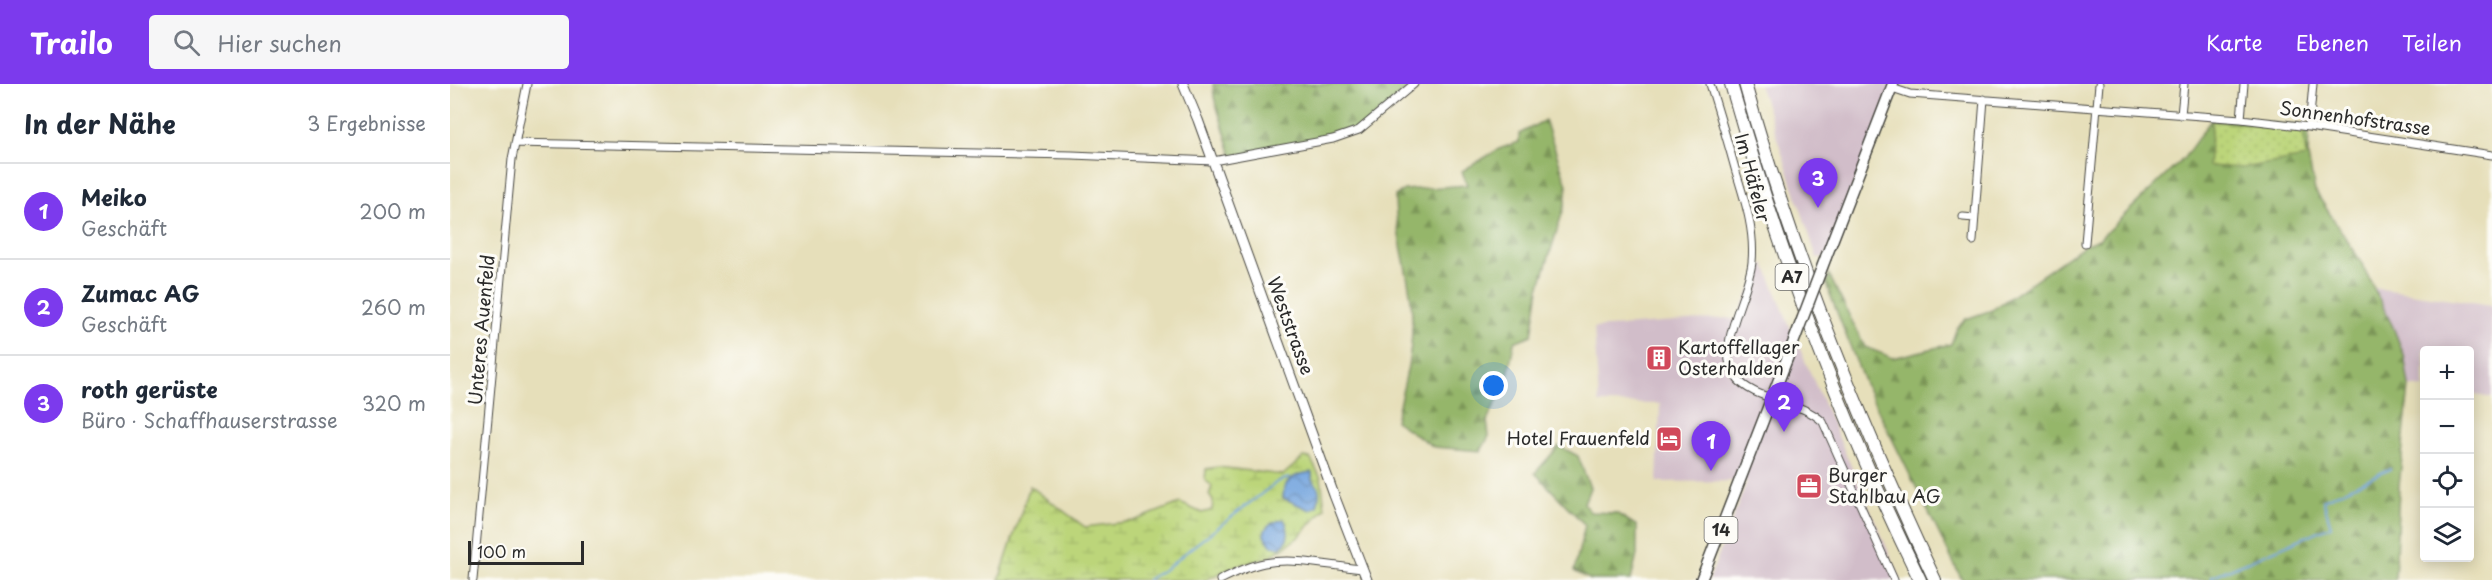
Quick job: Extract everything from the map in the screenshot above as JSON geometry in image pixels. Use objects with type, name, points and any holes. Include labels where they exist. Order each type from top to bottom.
[{"type":"highway","name":"A7","points":[[1731,84],[1764,195],[1812,331],[1851,428],[1918,580]]},
{"type":"highway","name":"A7","points":[[1745,84],[1777,189],[1821,316],[1868,434],[1935,580]]},
{"type":"main road","name":"Weststrasse","points":[[1183,84],[1367,580]]},
{"type":"main road","name":"14","points":[[1701,580],[1893,86]]},
{"type":"street","name":"Unteres Auenfeld","points":[[472,580],[515,143],[527,84]]},
{"type":"street","points":[[515,143],[1072,155],[1213,161],[1333,139],[1359,130],[1414,84]]},
{"type":"street","name":"Im Häfeler","points":[[1710,84],[1749,216],[1753,241],[1749,283],[1731,335],[1728,360],[1734,376],[1742,383],[1810,411],[1823,422],[1894,580]]},
{"type":"street","points":[[2085,243],[2099,84]]},
{"type":"street","points":[[2181,115],[2184,84]]},
{"type":"street","points":[[2241,119],[2244,84]]},
{"type":"street","points":[[2309,127],[2313,84]]},
{"type":"street","name":"Sonnenhofstrasse","points":[[1893,86],[1910,94],[2241,119],[2492,154]]},
{"type":"street","points":[[1973,241],[1984,99]]},
{"type":"street","points":[[1963,218],[1974,218]]},
{"type":"street","points":[[1220,580],[1264,563],[1287,561],[1363,569]]},
{"type":"shaded area","points":[[1759,84],[1893,84],[1826,257],[1817,258]]},
{"type":"shaded area","points":[[1764,262],[1901,580],[1709,580],[1747,481],[1657,482],[1660,404],[1599,403],[1594,328],[1726,318],[1736,320]]},
{"type":"shaded area","points":[[2375,288],[2492,305],[2492,398],[2474,395],[2474,346],[2420,346],[2420,387],[2409,386],[2404,355]]},
{"type":"green space","points":[[1213,84],[1414,84],[1359,130],[1233,159],[1214,97]]},
{"type":"green space","points":[[2213,117],[2309,127],[2308,157],[2315,191],[2360,260],[2393,327],[2404,355],[2409,386],[2399,487],[2395,580],[1962,580],[1865,384],[1826,284],[1829,275],[1865,347],[1893,358],[1951,344],[1957,328],[1966,319],[1992,310],[2085,245],[2099,239],[2184,158]]},
{"type":"green space","points":[[1545,120],[1567,185],[1565,204],[1539,289],[1532,335],[1514,342],[1507,381],[1487,421],[1489,436],[1481,451],[1434,447],[1395,421],[1409,359],[1412,320],[1395,196],[1404,190],[1467,185],[1462,171],[1499,149],[1519,142],[1519,134]]},
{"type":"green space","points":[[2212,121],[2303,130],[2306,157],[2242,168],[2208,166]]},
{"type":"green space","points":[[1559,446],[1578,456],[1590,488],[1584,503],[1590,512],[1616,513],[1637,526],[1637,555],[1631,580],[1591,580],[1574,571],[1585,525],[1535,473]]},
{"type":"green space","points":[[1304,457],[1310,458],[1321,478],[1325,508],[1299,537],[1268,558],[1232,567],[1206,580],[999,580],[1030,486],[1085,527],[1134,521],[1180,503],[1202,513],[1212,510],[1213,501],[1209,495],[1212,486],[1205,480],[1206,469],[1218,467],[1283,475]]},
{"type":"water","points":[[1312,472],[1312,480],[1319,492],[1317,506],[1310,510],[1283,498],[1285,486],[1291,479],[1300,474]]},
{"type":"water","points":[[1284,519],[1288,530],[1286,541],[1280,547],[1272,546],[1264,536],[1264,532],[1270,524]]},
{"type":"waterway","points":[[2212,580],[2211,577],[2331,526],[2323,500],[2390,469]]},
{"type":"waterway","points":[[1147,580],[1167,568],[1277,482],[1289,478]]},
{"type":"place","name":"roth gerüste","points":[[1818,208]]},
{"type":"place","name":"Kartoffellager Osterhalden","points":[[1659,358]]},
{"type":"place","name":"Zumac AG","points":[[1784,432]]},
{"type":"place","name":"Hotel Frauenfeld","points":[[1669,439]]},
{"type":"place","name":"Meiko","points":[[1711,471]]},
{"type":"place","name":"Burger Stahlbau AG","points":[[1809,486]]}]
